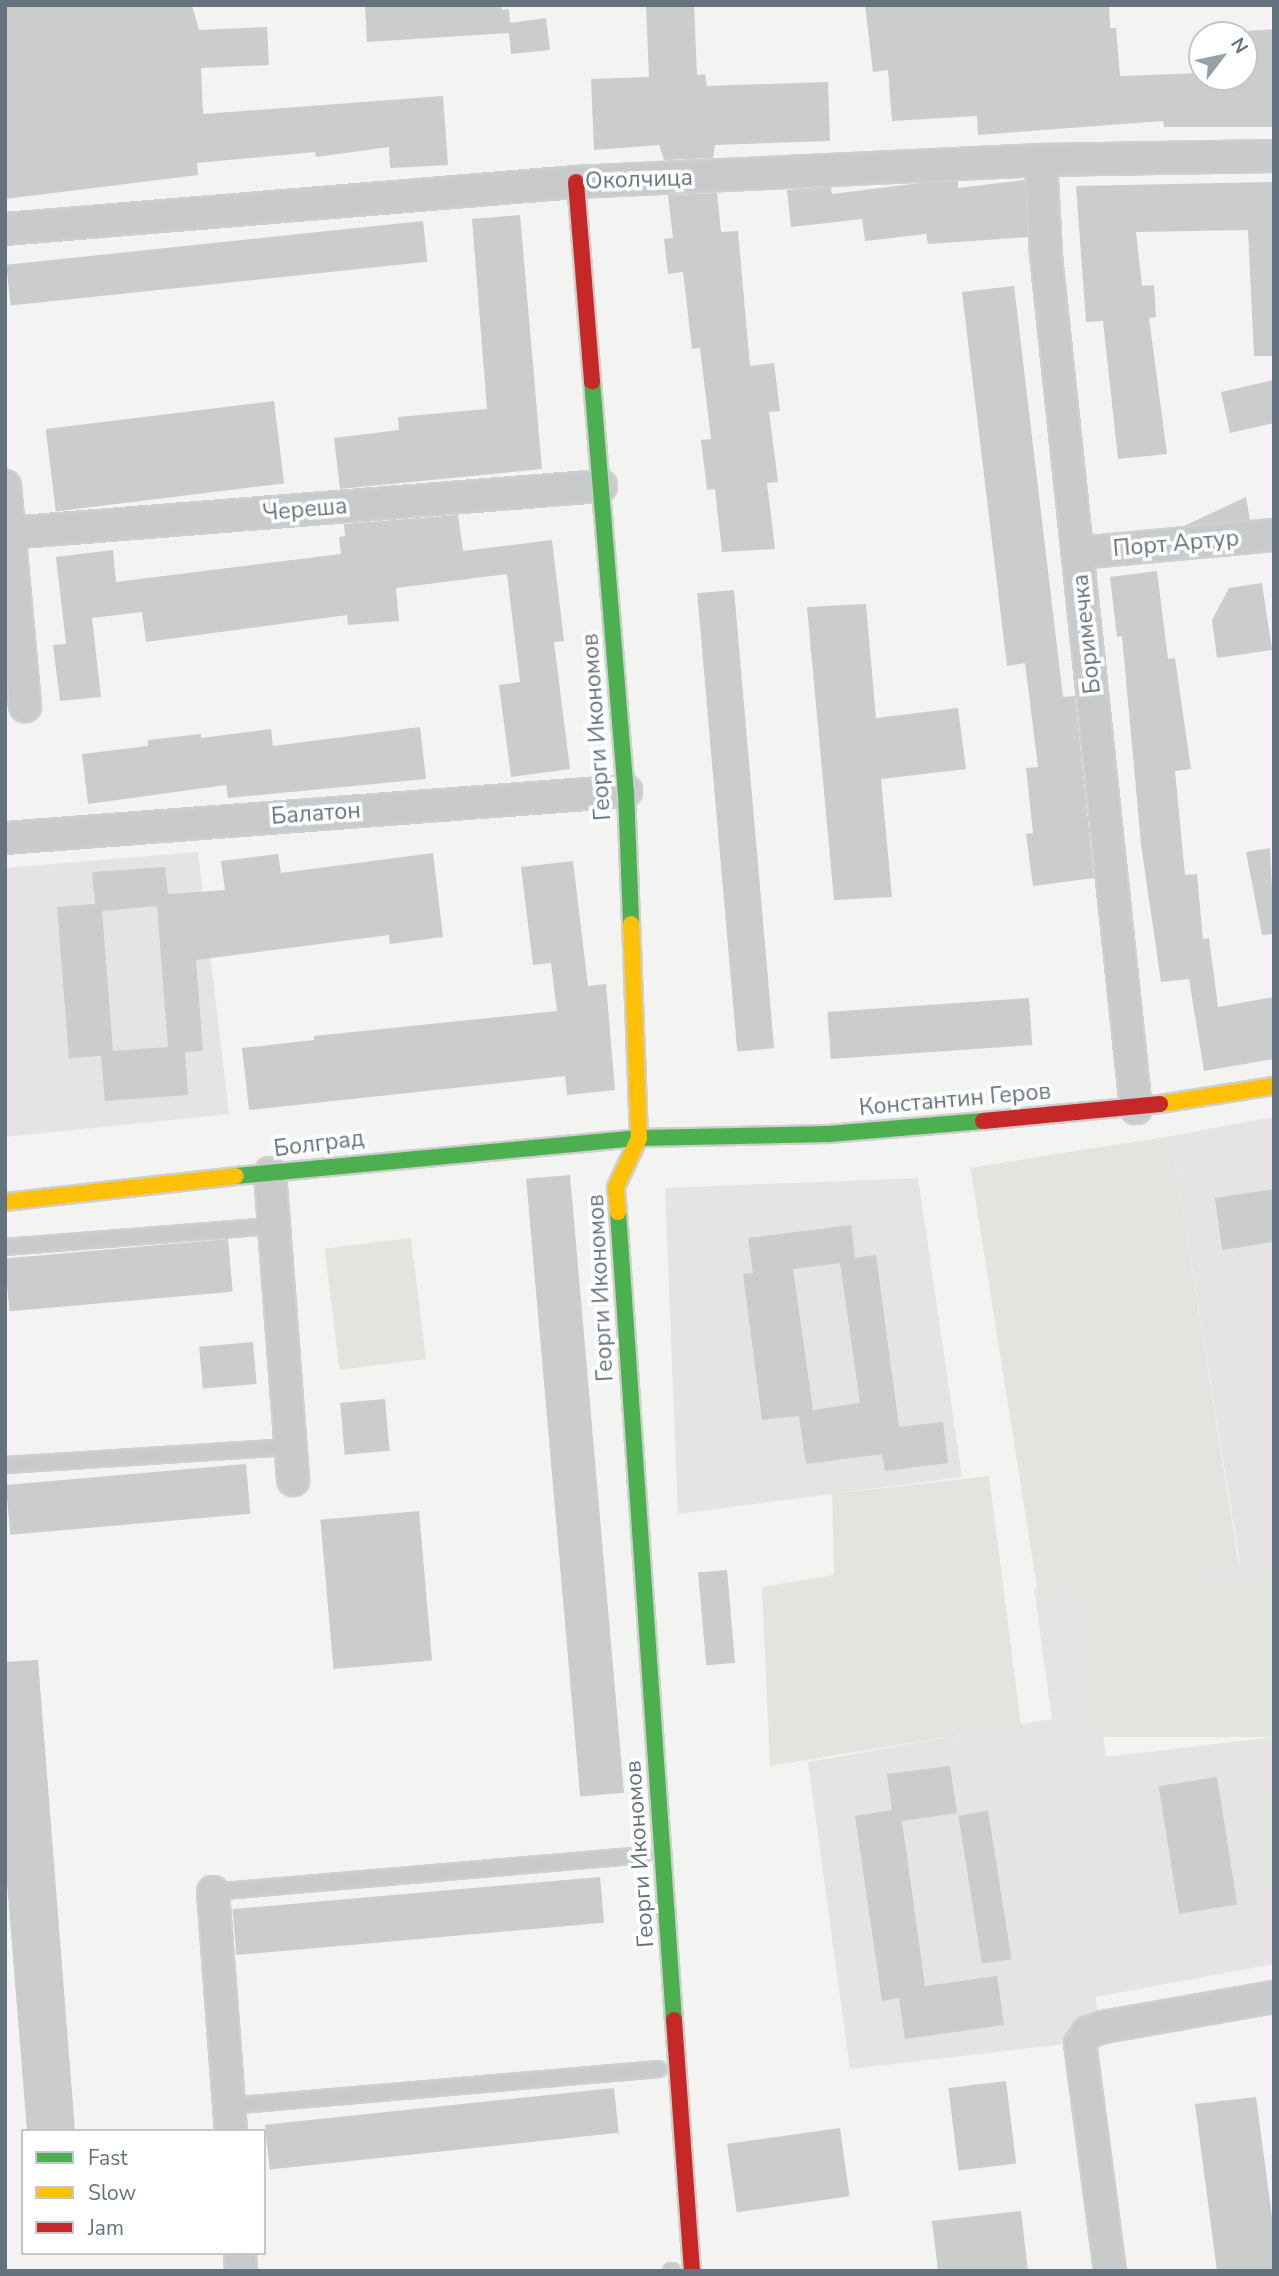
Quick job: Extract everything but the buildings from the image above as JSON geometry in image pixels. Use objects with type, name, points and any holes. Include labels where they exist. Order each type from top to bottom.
[{"type":"street","name":"Околчица","points":[[5,229],[576,182],[1041,160],[1274,156]]},
{"type":"street","name":"Боримечка","points":[[1041,160],[1046,254],[1136,1108]]},
{"type":"street","name":"Георги Икономов","points":[[576,182],[626,791],[639,1138],[616,1187],[692,2271]]},
{"type":"street","points":[[5,486],[25,706]]},
{"type":"street","name":"Череша","points":[[9,533],[601,486]]},
{"type":"street","name":"Порт Артур","points":[[1079,553],[1274,535]]},
{"type":"street","name":"Балатон","points":[[5,838],[626,791]]},
{"type":"street","name":"Константин Геров","points":[[639,1138],[828,1134],[1136,1108],[1274,1086]]},
{"type":"street","name":"Болград","points":[[5,1202],[270,1173],[639,1138]]},
{"type":"street","points":[[270,1173],[293,1480]]},
{"type":"street","points":[[213,1892],[230,2118]]},
{"type":"street","points":[[1110,2271],[1080,2044],[1088,2032],[1103,2026],[1273,1999]]},
{"type":"lane","points":[[5,1247],[274,1226]]},
{"type":"lane","points":[[5,1465],[290,1447]]},
{"type":"lane","points":[[213,1892],[643,1855]]},
{"type":"lane","points":[[230,2118],[658,2069]]},
{"type":"shaded area","points":[[198,852],[229,1114],[5,1137],[5,868]]},
{"type":"shaded area","points":[[1274,1117],[1274,1576],[1086,1600],[1106,1757],[1274,1737],[1274,1964],[1096,1997],[1099,2040],[850,2069],[808,1762],[1052,1719],[1034,1588],[1240,1564],[1171,1136]]},
{"type":"shaded area","points":[[1171,1136],[1239,1565],[1038,1596],[970,1168]]},
{"type":"shaded area","points":[[918,1178],[962,1477],[678,1514],[665,1188]]},
{"type":"shaded area","points":[[411,1238],[426,1359],[340,1370],[325,1249]]},
{"type":"shaded area","points":[[989,1476],[1021,1725],[770,1766],[762,1587],[834,1575],[832,1494]]},
{"type":"shaded area","points":[[1084,1576],[1274,1576],[1274,1737],[1084,1737]]},
{"type":"shaded area","points":[[1274,1797],[1274,1883],[1266,1885],[1252,1801]]},
{"type":"traffic: fast","points":[[592,381],[626,791],[631,924]]},
{"type":"traffic: fast","points":[[236,1176],[639,1138],[828,1134],[983,1121]]},
{"type":"traffic: fast","points":[[618,1212],[674,2020]]},
{"type":"traffic: slow","points":[[618,1212],[616,1187],[639,1138],[631,924]]},
{"type":"traffic: slow","points":[[1160,1104],[1274,1086]]},
{"type":"traffic: slow","points":[[5,1202],[236,1176]]},
{"type":"traffic: jam","points":[[576,182],[592,381]]},
{"type":"traffic: jam","points":[[983,1121],[1160,1104]]},
{"type":"traffic: jam","points":[[674,2020],[692,2271]]}]
